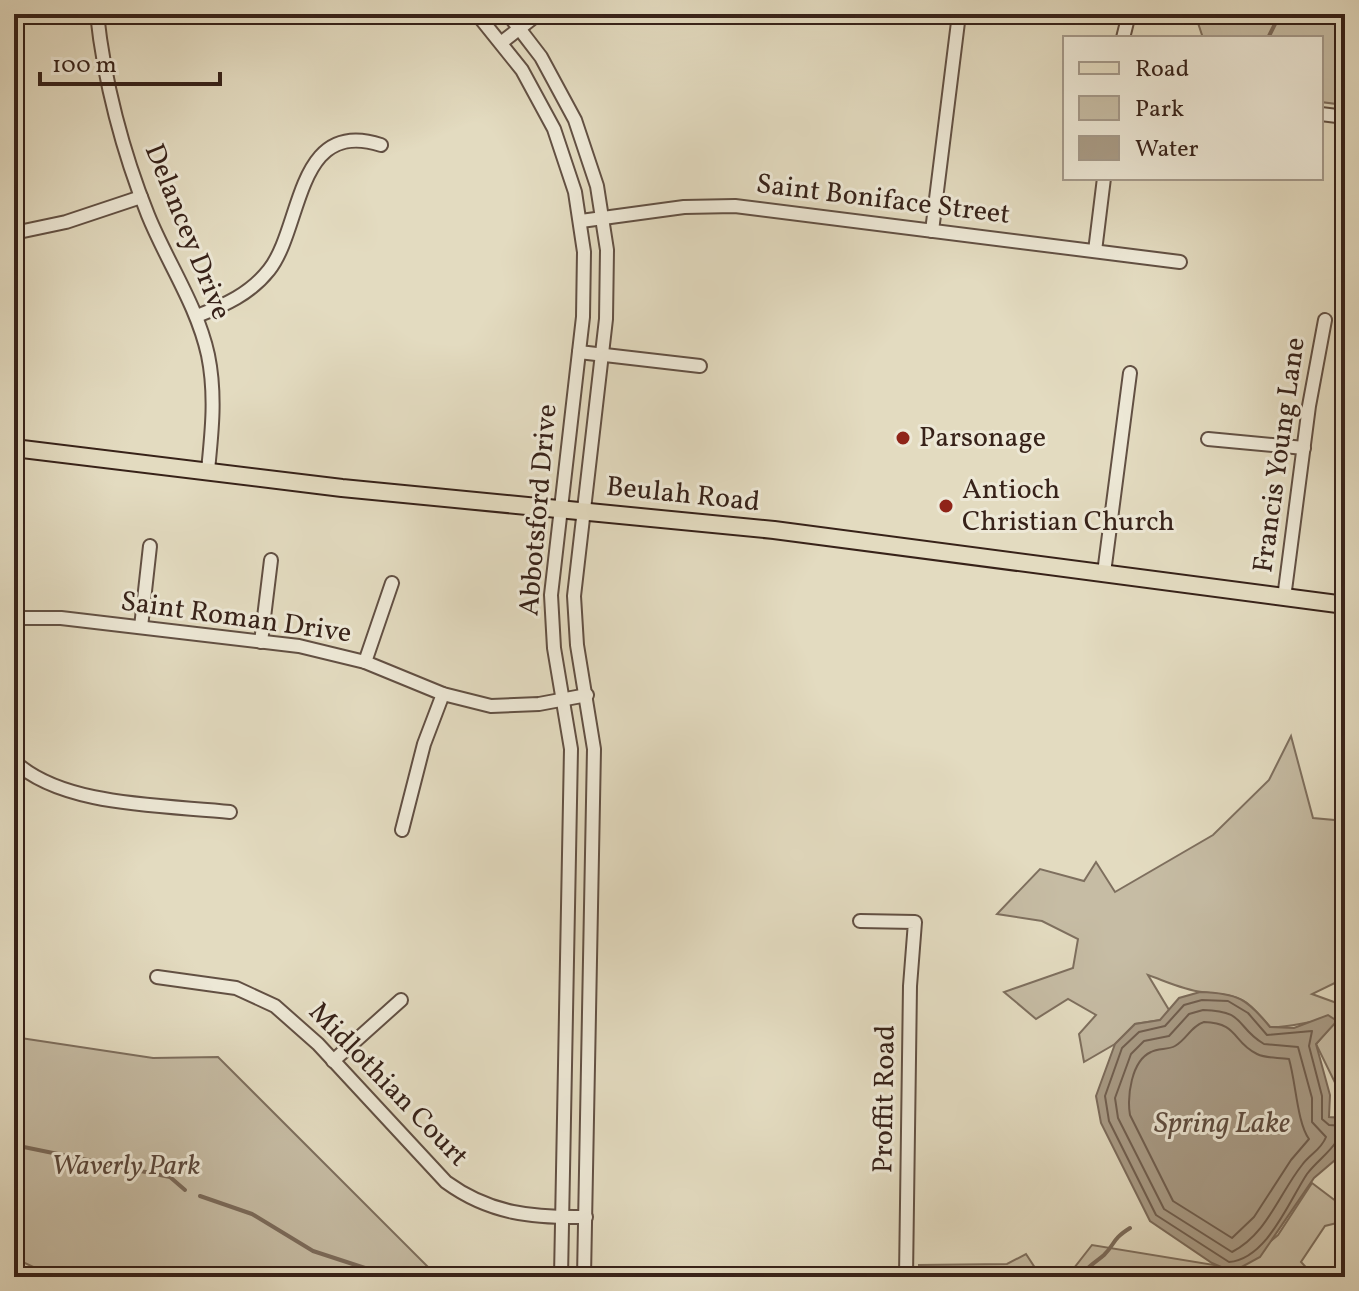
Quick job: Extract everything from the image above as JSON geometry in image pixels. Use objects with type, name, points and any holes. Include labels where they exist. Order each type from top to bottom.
[{"type":"main road","name":"Beulah Road","points":[[14,448],[342,488],[785,531],[1345,605]]},
{"type":"street","name":"Delancey Drive","points":[[97,14],[115,107],[141,197],[197,316],[213,393],[208,470]]},
{"type":"street","name":"Abbotsford Drive","points":[[477,14],[528,79],[554,129],[572,181],[581,221],[585,284],[551,618],[571,749],[561,1277]]},
{"type":"street","name":"Abbotsford Drive","points":[[508,14],[548,67],[588,153],[603,218],[608,284],[574,616],[594,749],[584,1277]]},
{"type":"street","points":[[502,42],[538,14]]},
{"type":"street","points":[[766,14],[786,17]]},
{"type":"street","points":[[932,231],[959,14]]},
{"type":"street","points":[[1124,36],[1129,14]]},
{"type":"street","points":[[1323,114],[1345,117]]},
{"type":"street","points":[[197,316],[244,294],[270,268],[287,234],[303,183],[321,156],[344,142],[369,141],[381,145]]},
{"type":"street","points":[[1095,251],[1104,180]]},
{"type":"street","points":[[14,233],[66,222],[141,197]]},
{"type":"street","name":"Saint Boniface Street","points":[[581,221],[714,205],[1180,262]]},
{"type":"street","name":"Francis Young Lane","points":[[1284,598],[1325,320]]},
{"type":"street","points":[[579,352],[700,366]]},
{"type":"street","points":[[1104,573],[1130,373]]},
{"type":"street","points":[[1208,439],[1304,448]]},
{"type":"street","points":[[141,627],[150,546]]},
{"type":"street","points":[[261,642],[271,560]]},
{"type":"street","points":[[365,662],[392,583]]},
{"type":"street","name":"Saint Roman Drive","points":[[14,618],[61,618],[261,642],[365,662],[443,694],[491,706],[587,695]]},
{"type":"street","points":[[402,830],[417,770],[443,694]]},
{"type":"street","points":[[14,761],[31,776],[64,791],[230,812]]},
{"type":"street","name":"Proffit Road","points":[[860,921],[915,922],[910,993],[906,1277]]},
{"type":"street","name":"Midlothian Court","points":[[157,977],[213,983],[256,995],[292,1018],[435,1171],[463,1194],[501,1211],[564,1218],[586,1217]]},
{"type":"street","points":[[333,1061],[401,1000]]},
{"type":"green space","points":[[1195,14],[1345,14],[1345,105],[1323,102],[1323,36],[1202,36]]},
{"type":"green space","points":[[1291,736],[1313,818],[1345,821],[1345,978],[1312,994],[1345,1006],[1345,1103],[1316,1044],[1336,1021],[1270,1027],[1241,999],[1188,989],[1148,975],[1169,1010],[1161,1020],[1135,1024],[1115,1044],[1084,1062],[1079,1034],[1096,1015],[1068,999],[1036,1019],[1004,992],[1073,968],[1078,939],[1042,921],[997,914],[1040,869],[1084,881],[1096,862],[1115,892],[1213,835],[1269,780]]},
{"type":"green space","name":"Waverly Park","points":[[14,1037],[153,1058],[218,1057],[438,1277],[55,1277],[14,1258]]},
{"type":"green space","points":[[1312,1183],[1345,1208],[1345,1221],[1325,1226],[1301,1262],[1315,1277],[1067,1277],[1092,1245],[1238,1269],[1278,1235]]},
{"type":"green space","points":[[1026,1254],[1041,1277],[919,1277],[919,1265],[1007,1264]]},
{"type":"water","name":"Spring Lake","points":[[1200,992],[1241,999],[1270,1027],[1294,1028],[1328,1015],[1337,1021],[1316,1044],[1330,1095],[1329,1117],[1345,1118],[1345,1141],[1335,1160],[1314,1178],[1260,1257],[1238,1269],[1228,1270],[1212,1263],[1150,1221],[1101,1123],[1096,1096],[1115,1044],[1135,1024],[1160,1020],[1179,998]]},
{"type":"waterway","points":[[1269,36],[1280,14]]},
{"type":"waterway","points":[[14,1145],[170,1177],[185,1190]]},
{"type":"waterway","points":[[200,1196],[252,1214],[313,1251],[368,1269],[371,1277]]},
{"type":"waterway","points":[[1081,1277],[1130,1228]]},
{"type":"place","name":"Parsonage","points":[[903,438]]},
{"type":"place","name":"Antioch Christian Church","points":[[946,506]]}]
